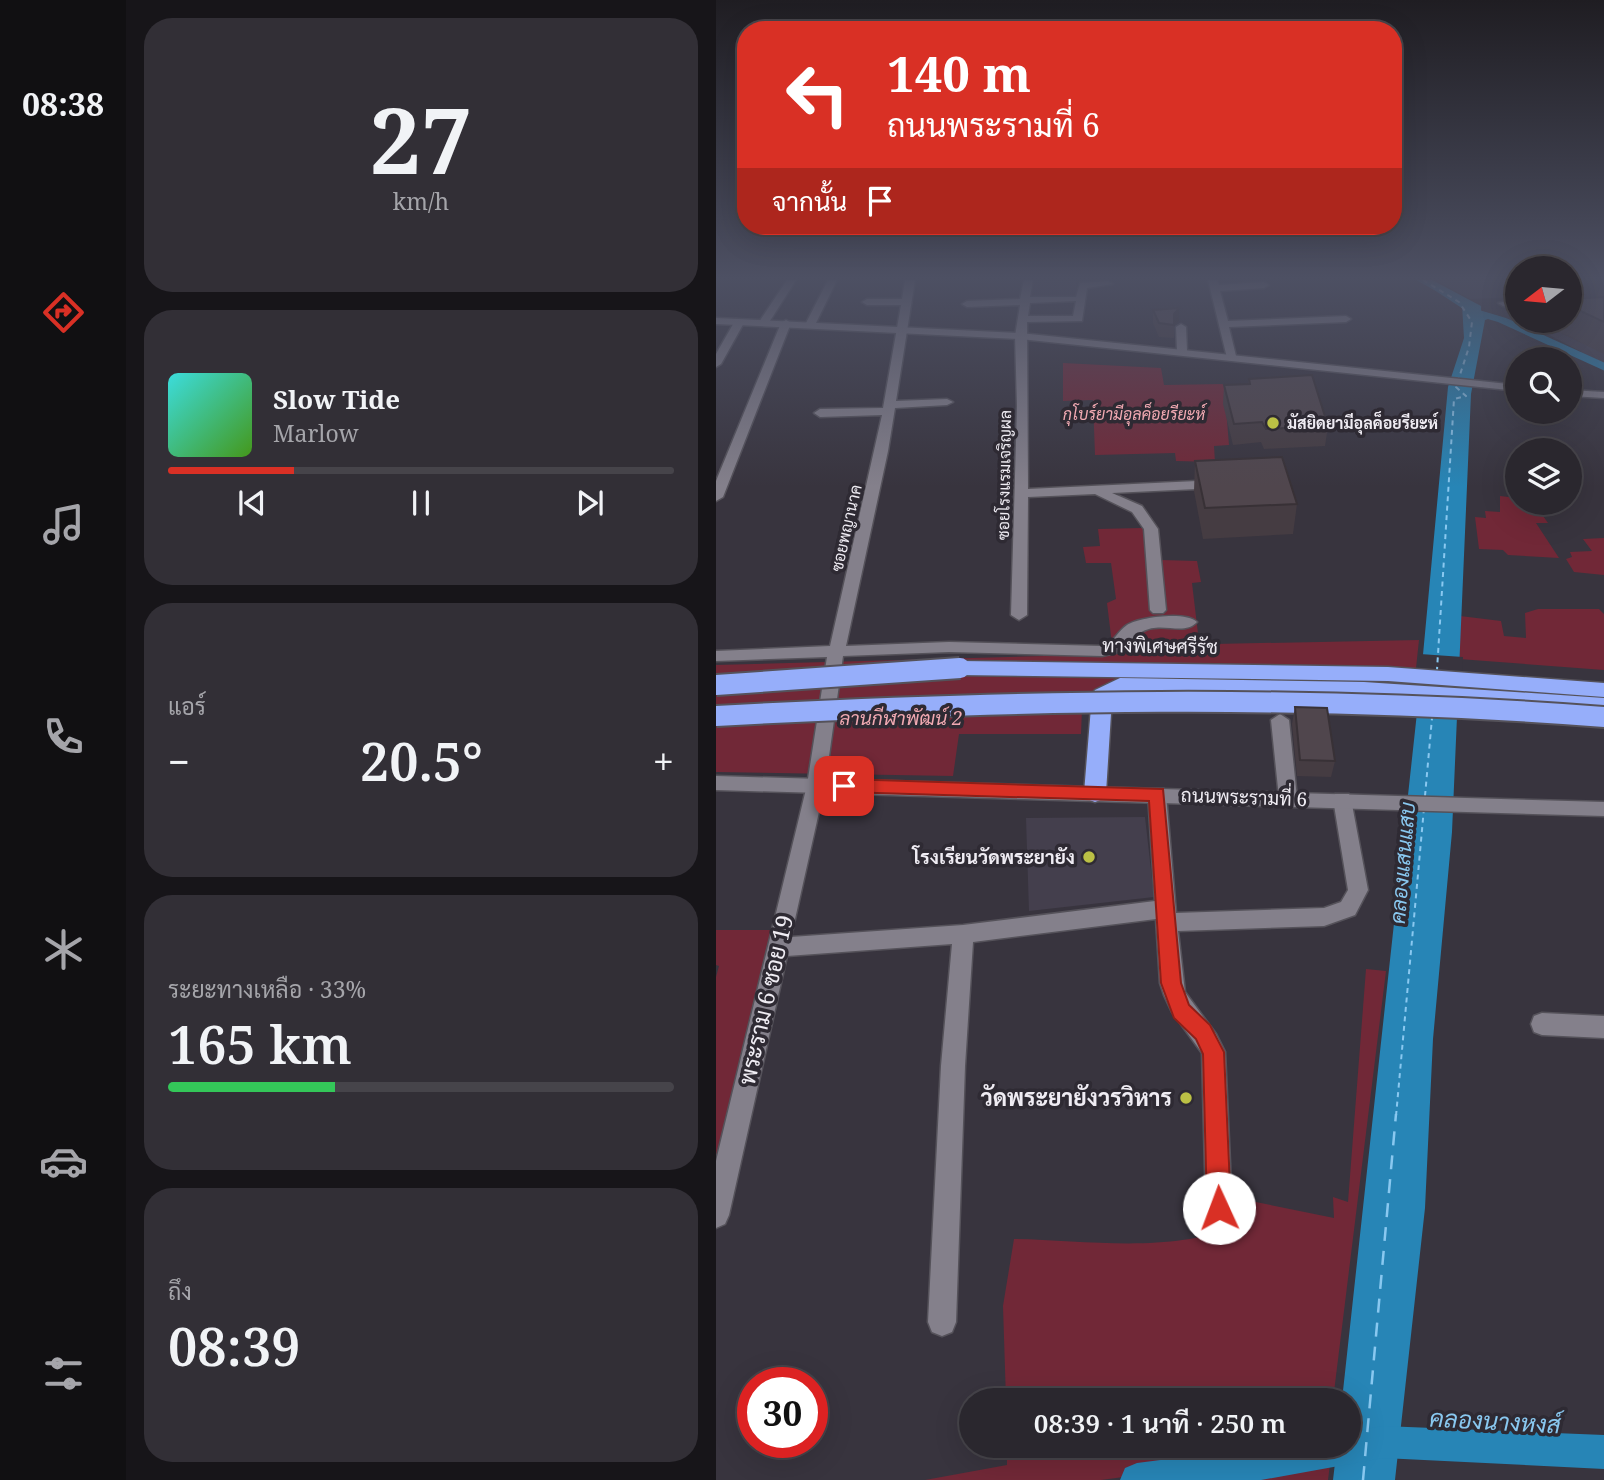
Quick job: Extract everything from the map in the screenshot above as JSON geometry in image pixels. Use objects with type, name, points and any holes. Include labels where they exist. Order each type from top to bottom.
[{"type":"highway","name":"ทางพิเศษศรีรัช","points":[[716,685],[960,668],[1035,668],[1388,674],[1604,691]]},
{"type":"highway","points":[[1095,793],[1102,695],[1120,685],[1364,689],[1604,705]]},
{"type":"highway","points":[[716,716],[1066,701],[1271,701],[1604,717]]},
{"type":"street","points":[[716,497],[776,349]]},
{"type":"street","name":"ซอยพญานาค","points":[[816,785],[836,653],[899,349]]},
{"type":"street","name":"ซอยโรงแรมเจริญผล","points":[[1019,615],[1022,493],[1020,349]]},
{"type":"street","points":[[1161,349],[1505,386]]},
{"type":"street","points":[[1229,349],[1230,356]]},
{"type":"street","points":[[1582,394],[1604,395]]},
{"type":"street","points":[[820,413],[947,401]]},
{"type":"street","points":[[1022,493],[1231,483]]},
{"type":"street","points":[[1094,489],[1137,509],[1152,529],[1158,610]]},
{"type":"street","points":[[716,656],[973,646],[1102,651],[1117,647],[1122,636],[1137,624],[1189,622]]},
{"type":"street","points":[[1280,720],[1288,798]]},
{"type":"street","name":"ถนนพระรามที่ 6","points":[[716,783],[1561,806],[1603,812]]},
{"type":"street","name":"พระราม 6 ซอย 19","points":[[716,1215],[816,785]]},
{"type":"street","points":[[1157,794],[1174,992],[1182,1011],[1203,1032],[1213,1052],[1219,1208]]},
{"type":"street","points":[[779,947],[963,934],[1167,915],[1324,916],[1348,909],[1358,890],[1345,799]]},
{"type":"street","points":[[942,1322],[953,1066],[963,934]]},
{"type":"street","points":[[1542,1024],[1604,1027]]},
{"type":"shaded area","points":[[1582,349],[1604,349],[1604,364],[1582,352]]},
{"type":"shaded area","name":"โรงเรียนวัดพระยายัง","points":[[1145,817],[1154,897],[1029,911],[1026,818]]},
{"type":"green space","name":"กุโบร์ยามีอุลค็อยรียะห์","points":[[1063,363],[1161,368],[1164,385],[1224,384],[1229,445],[1214,446],[1215,462],[1176,461],[1175,453],[1095,455],[1093,400],[1063,401]]},
{"type":"green space","points":[[1500,496],[1505,497],[1505,515],[1542,515],[1548,523],[1536,523],[1559,558],[1508,555],[1503,550],[1479,549],[1475,517],[1486,518],[1485,511],[1500,512]]},
{"type":"green space","points":[[1142,528],[1148,534],[1153,613],[1164,612],[1161,560],[1197,561],[1201,582],[1192,583],[1199,642],[1112,644],[1107,603],[1116,599],[1111,563],[1086,563],[1083,547],[1100,546],[1098,529]]},
{"type":"green space","points":[[1604,538],[1604,575],[1574,572],[1566,559],[1572,557],[1570,552],[1592,551],[1583,539]]},
{"type":"green space","points":[[1538,609],[1599,609],[1604,614],[1604,670],[1459,659],[1460,616],[1501,621],[1504,636],[1526,638],[1525,613]]},
{"type":"green space","name":"ลานกีฬาพัฒน์ 2","points":[[1419,640],[1411,715],[1082,709],[1081,734],[959,734],[953,776],[716,772],[716,665],[1084,655],[1214,644]]},
{"type":"green space","points":[[716,930],[778,930],[716,1191],[716,977],[719,966],[716,965]]},
{"type":"green space","points":[[1366,969],[1386,971],[1334,1388],[1006,1388],[1003,1306],[1014,1239],[1126,1243],[1183,1240],[1210,1235],[1235,1226],[1241,1199],[1334,1218],[1333,1197],[1348,1202]]},
{"type":"green space","points":[[1007,1458],[1267,1458],[1101,1480],[925,1480],[1007,1465]]},
{"type":"green space","points":[[1330,1464],[1328,1480],[1218,1480]]},
{"type":"water","name":"คลองแสนแสบ","points":[[1460,349],[1480,349],[1471,394],[1452,832],[1433,1039],[1425,1208],[1395,1480],[1333,1480],[1336,1458],[1361,1458],[1361,1388],[1343,1388],[1421,676],[1448,387]]},
{"type":"pier","points":[[1420,654],[1463,657],[1460,716],[1414,712]]},
{"type":"building","points":[[1312,375],[1328,426],[1266,429],[1262,422],[1234,424],[1224,385],[1250,384],[1249,379]]},
{"type":"building","points":[[1282,457],[1297,504],[1205,508],[1195,461]]},
{"type":"building","points":[[1295,707],[1327,708],[1335,761],[1300,760]]},
{"type":"waterway","points":[[1564,349],[1605,368]]},
{"type":"waterway","name":"คลองนางหงส์","points":[[1137,1480],[1308,1457],[1383,1442],[1605,1452]]},
{"type":"ferry route","points":[[1437,670],[1454,399],[1466,396],[1456,387],[1468,349]]},
{"type":"ferry route","points":[[1425,796],[1432,718]]},
{"type":"ferry route","points":[[1396,1116],[1424,808]]},
{"type":"ferry route","points":[[1363,1480],[1396,1114]]},
{"type":"place","name":"มัสยิดยามีอุลค็อยรียะห์","points":[[1273,423]]},
{"type":"place","name":"โรงเรียนวัดพระยายัง","points":[[1089,857]]},
{"type":"place","name":"วัดพระยายังวรวิหาร","points":[[1186,1098]]},
{"type":"route","points":[[844,786],[1157,794],[1171,983],[1182,1011],[1191,1023],[1203,1032],[1213,1052],[1219,1208]]}]
